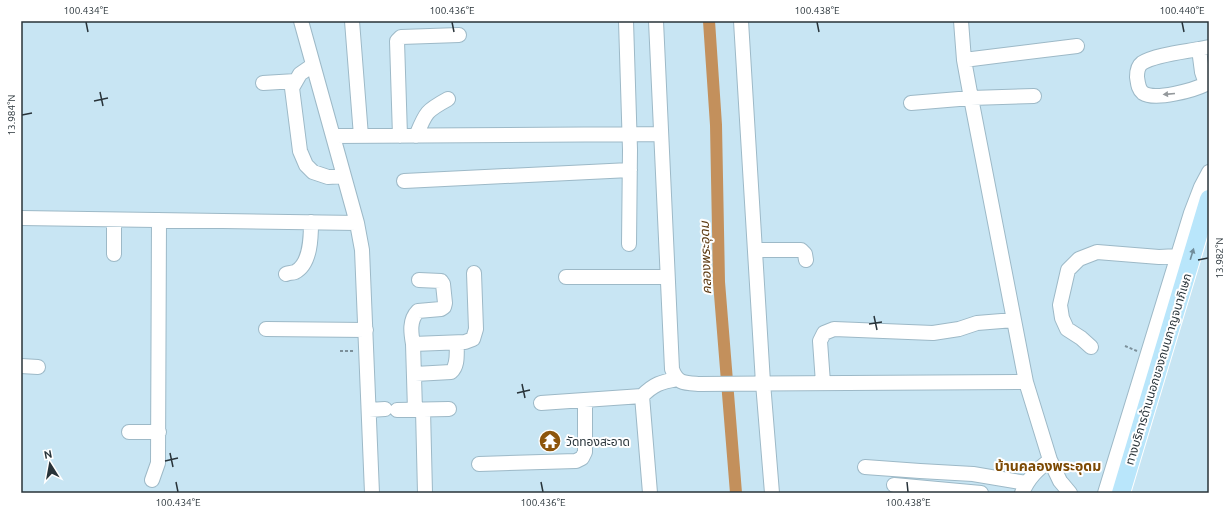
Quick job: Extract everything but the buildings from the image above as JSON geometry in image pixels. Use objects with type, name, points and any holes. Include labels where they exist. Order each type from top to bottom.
[{"type":"main road","name":"ทางบริการด้านนอกของถนนกาญจนาภิเษก","points":[[1121,493],[1209,199]]},
{"type":"street","points":[[301,21],[357,222],[362,250],[372,493]]},
{"type":"street","points":[[352,21],[361,136]]},
{"type":"street","points":[[626,21],[630,170],[629,244]]},
{"type":"street","points":[[656,21],[672,368],[677,379]]},
{"type":"street","points":[[742,21],[755,250],[756,383],[772,493]]},
{"type":"street","points":[[961,21],[964,60],[1026,382],[1050,460],[1060,481],[1070,493]]},
{"type":"street","points":[[400,136],[397,41],[401,37],[459,36]]},
{"type":"street","points":[[964,60],[1077,46]]},
{"type":"street","points":[[1204,48],[1202,72],[1208,84],[1179,93],[1149,96],[1142,93],[1138,87],[1137,72],[1140,64],[1149,60],[1204,48]]},
{"type":"street","points":[[313,65],[300,74],[292,88],[300,151],[306,165],[313,172],[328,177],[344,176]]},
{"type":"street","points":[[263,83],[296,81]]},
{"type":"street","points":[[911,103],[971,98],[1034,96]]},
{"type":"street","points":[[416,136],[425,115],[433,107],[448,99]]},
{"type":"street","points":[[333,136],[661,134]]},
{"type":"street","points":[[404,181],[630,170]]},
{"type":"street","points":[[1105,493],[1193,206],[1209,172]]},
{"type":"street","points":[[21,218],[357,222]]},
{"type":"street","points":[[114,220],[114,254]]},
{"type":"street","points":[[152,480],[158,463],[159,432],[159,220]]},
{"type":"street","points":[[286,274],[295,272],[306,260],[310,243],[311,222]]},
{"type":"street","points":[[755,250],[801,250],[805,254],[806,260]]},
{"type":"street","points":[[1091,347],[1067,329],[1062,318],[1060,305],[1068,270],[1080,259],[1097,252],[1158,257],[1178,256]]},
{"type":"street","points":[[413,344],[457,343],[465,342],[473,338],[476,329],[474,273]]},
{"type":"street","points":[[566,277],[667,277]]},
{"type":"street","points":[[419,280],[441,281],[443,284],[445,304],[441,309],[418,311],[414,315],[411,325],[425,493]]},
{"type":"street","points":[[823,383],[820,341],[824,333],[834,329],[933,333],[959,329],[977,323],[1014,320]]},
{"type":"street","points":[[266,329],[366,330]]},
{"type":"street","points":[[415,374],[451,372],[455,368],[456,364],[457,343]]},
{"type":"street","points":[[21,366],[38,368]]},
{"type":"street","points":[[541,403],[642,396],[654,385],[677,379],[683,382],[700,384],[1026,382]]},
{"type":"street","points":[[642,396],[650,493]]},
{"type":"street","points":[[479,464],[576,461],[582,458],[585,452],[585,400]]},
{"type":"street","points":[[369,410],[448,409]]},
{"type":"street","points":[[129,432],[159,432]]},
{"type":"street","points":[[865,467],[973,474],[1024,488],[1030,477],[1050,460]]},
{"type":"street","points":[[896,469],[894,489],[981,493]]},
{"type":"street","points":[[954,491],[956,473]]},
{"type":"waterway","name":"คลองพระอุดม","points":[[709,21],[716,125],[719,282],[736,493]]},
{"type":"place","name":"วัดทองสะอาด","points":[[550,441]]},
{"type":"district","name":"บ้านคลองพระอุดม","points":[[1048,466]]}]
